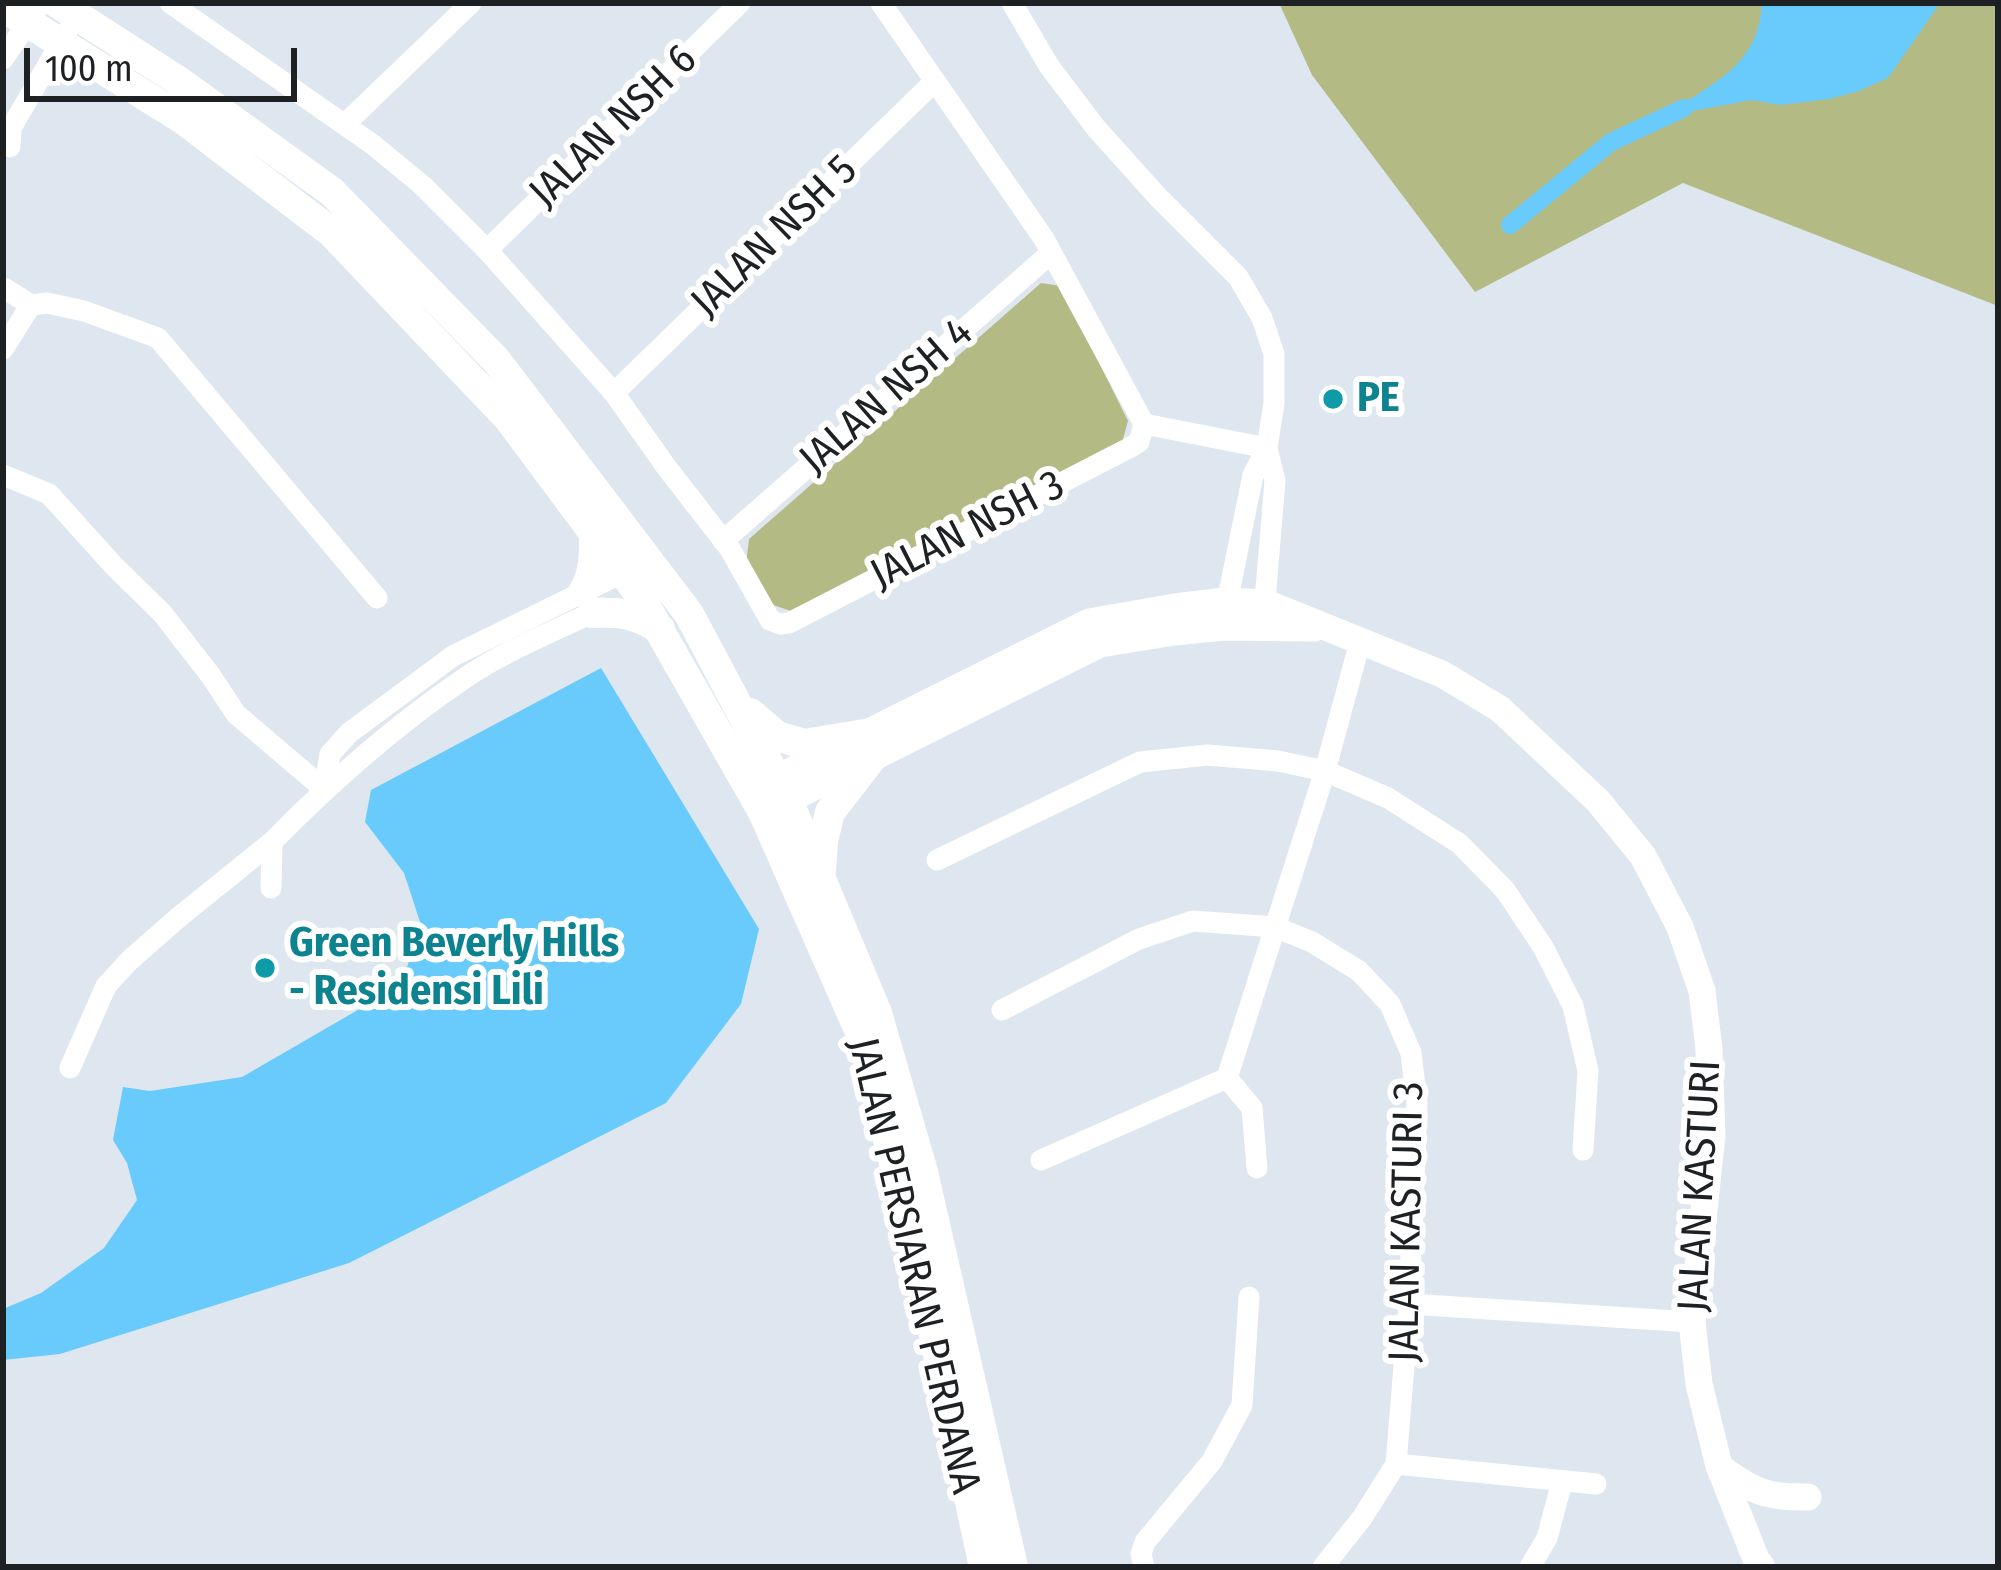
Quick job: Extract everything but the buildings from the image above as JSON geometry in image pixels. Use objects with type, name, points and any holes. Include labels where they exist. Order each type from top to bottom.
[{"type":"main road","name":"JALAN PERSIARAN PERDANA","points":[[24,11],[65,20],[176,80],[332,191],[496,360],[643,575],[659,629],[770,795],[820,880],[877,1013],[923,1172],[1012,1567]]},
{"type":"main road","name":"JALAN PERSIARAN PERDANA","points":[[65,20],[184,120],[331,232],[509,419],[594,531],[689,614],[740,706],[862,1039],[915,1247],[984,1567]]},
{"type":"main road","points":[[594,531],[588,603],[636,616],[659,629]]},
{"type":"main road","points":[[740,706],[778,736],[804,744],[869,744],[830,812],[820,880]]},
{"type":"street","points":[[170,3],[345,124],[422,185],[487,250],[614,393],[723,541]]},
{"type":"street","points":[[194,20],[212,3]]},
{"type":"street","points":[[345,124],[471,3]]},
{"type":"street","name":"JALAN NSH 6","points":[[487,250],[740,3]]},
{"type":"street","points":[[881,3],[1051,253],[1144,424],[1267,448]]},
{"type":"street","points":[[770,795],[1089,622],[1175,607],[1225,614],[1252,476],[1267,448],[1274,403],[1274,354],[1262,318],[1238,277],[1096,128],[1048,66],[1012,3]]},
{"type":"street","points":[[3,59],[24,11]]},
{"type":"street","points":[[10,147],[11,128],[65,20]]},
{"type":"street","name":"JALAN NSH 5","points":[[614,393],[935,81]]},
{"type":"street","name":"JALAN NSH 4","points":[[723,541],[1051,253]]},
{"type":"street","points":[[4,288],[31,305],[84,310],[158,338],[377,598]]},
{"type":"street","points":[[3,349],[31,305]]},
{"type":"street","name":"JALAN NSH 3","points":[[723,541],[770,620],[789,623],[1129,448],[1138,442],[1144,424]]},
{"type":"street","points":[[1264,616],[1275,481],[1267,448]]},
{"type":"street","points":[[3,475],[49,494],[162,613],[236,714],[324,790]]},
{"type":"street","points":[[70,1068],[106,986],[179,917],[272,842],[324,790],[330,754],[349,733],[453,656],[588,603],[643,575]]},
{"type":"street","name":"JALAN KASTURI","points":[[1225,614],[1324,628],[1442,674],[1500,709],[1598,801],[1642,856],[1680,927],[1702,992],[1712,1135],[1692,1322],[1699,1384],[1719,1466],[1755,1564]]},
{"type":"street","points":[[1041,1160],[1227,1078],[1325,771],[1360,642]]},
{"type":"street","points":[[938,860],[1140,762],[1208,755],[1278,761],[1325,771],[1388,798],[1460,844],[1505,890],[1543,947],[1573,1006],[1588,1071],[1583,1150]]},
{"type":"street","points":[[271,888],[272,842]]},
{"type":"street","name":"JALAN KASTURI 3","points":[[1002,1010],[1139,938],[1193,921],[1275,927],[1312,942],[1359,971],[1390,1004],[1411,1053],[1417,1103],[1409,1304],[1396,1464],[1324,1567]]},
{"type":"street","points":[[1227,1078],[1252,1108],[1257,1168]]},
{"type":"street","points":[[1144,1567],[1145,1542],[1211,1461],[1242,1405],[1249,1297]]},
{"type":"street","points":[[1409,1304],[1692,1322]]},
{"type":"street","points":[[1396,1464],[1596,1484]]},
{"type":"street","points":[[1719,1466],[1751,1490],[1778,1498],[1808,1497]]},
{"type":"street","points":[[1530,1567],[1547,1538],[1562,1482]]},
{"type":"green space","points":[[1279,3],[1998,3],[1998,306],[1683,183],[1475,292],[1312,75]]},
{"type":"green space","points":[[1041,283],[1061,286],[1128,421],[1122,443],[794,612],[770,604],[746,564],[749,539]]},
{"type":"water","points":[[1762,3],[1940,3],[1888,78],[1859,91],[1781,105],[1752,100],[1687,112],[1682,104],[1725,75],[1747,52]]},
{"type":"water","points":[[601,668],[759,929],[741,1004],[666,1103],[349,1263],[60,1354],[3,1360],[3,1309],[41,1293],[104,1248],[137,1200],[127,1163],[113,1140],[123,1087],[150,1091],[242,1077],[401,985],[421,925],[404,873],[365,822],[371,790]]},
{"type":"waterway","points":[[1510,225],[1611,142],[1684,108]]},
{"type":"place","name":"PE","points":[[1333,399]]},
{"type":"place","name":"Green Beverly Hills - Residensi Lili","points":[[265,968]]}]
